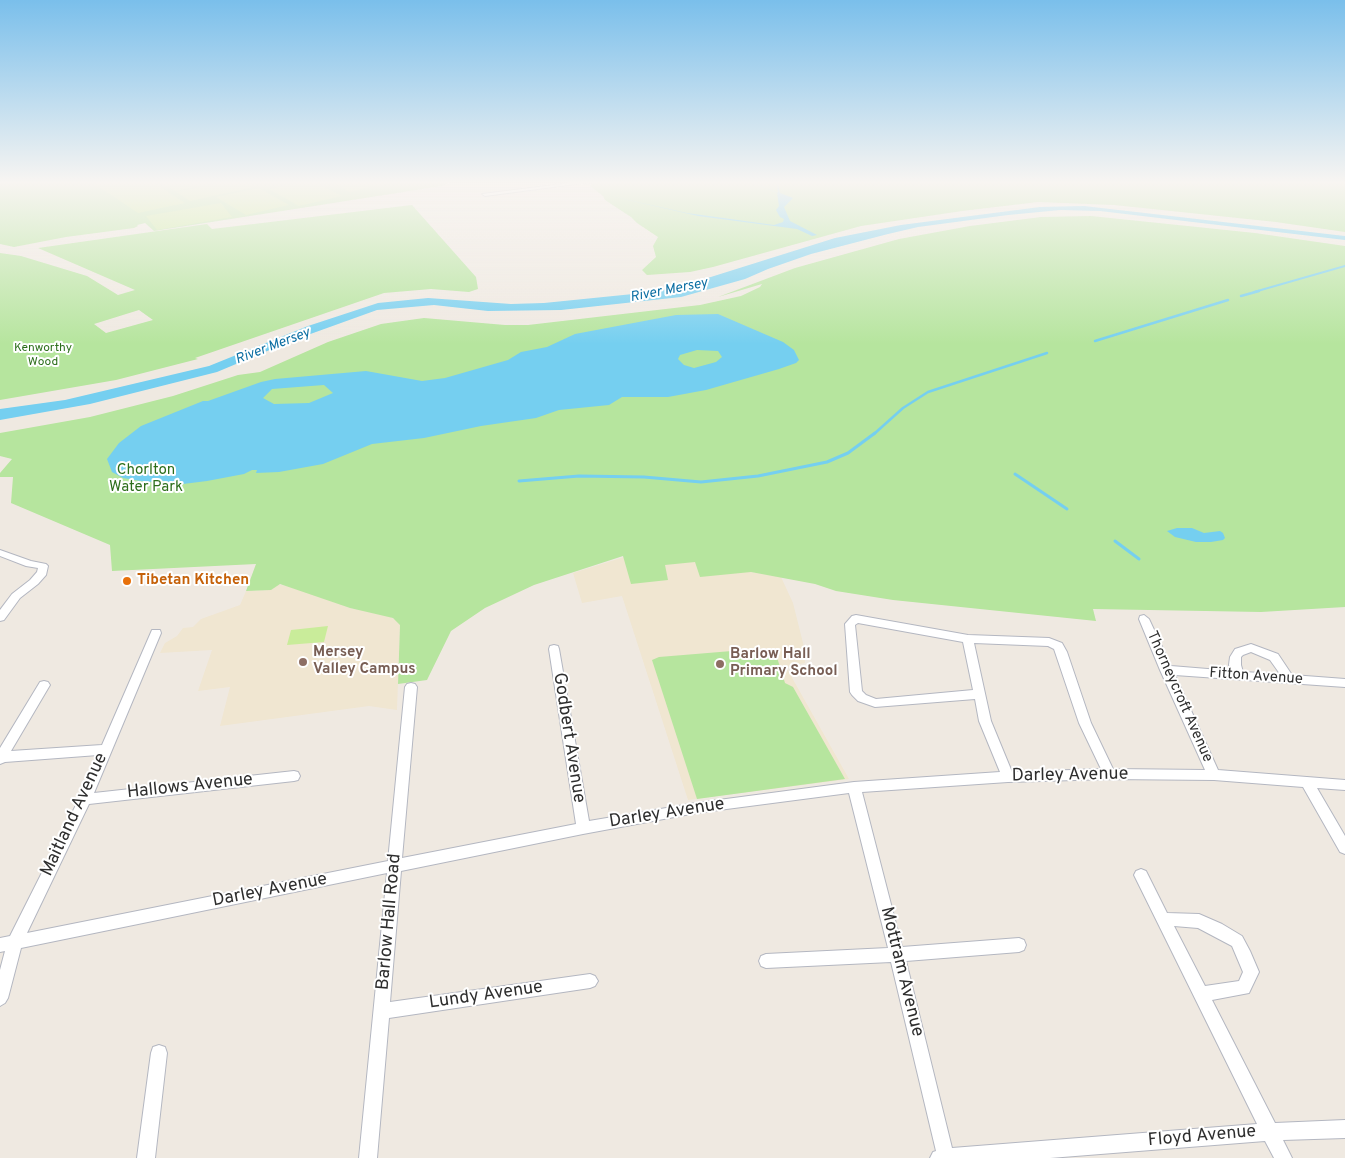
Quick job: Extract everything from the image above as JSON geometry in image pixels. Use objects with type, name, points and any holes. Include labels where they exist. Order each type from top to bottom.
[{"type":"street","points":[[0,553],[29,564],[42,566],[42,573],[16,596],[0,617]]},
{"type":"street","points":[[978,694],[875,703],[862,698],[856,692],[850,624],[856,619],[968,639],[1049,642],[1058,646],[1062,652],[1085,723],[1109,774]]},
{"type":"street","name":"Thorneycroft Avenue","points":[[1144,619],[1214,775]]},
{"type":"street","name":"Maitland Avenue","points":[[0,998],[16,942],[85,799],[156,633]]},
{"type":"street","points":[[968,639],[985,721],[1008,777]]},
{"type":"street","points":[[1239,675],[1235,665],[1236,657],[1239,652],[1251,648],[1274,657],[1290,679]]},
{"type":"street","name":"Godbert Avenue","points":[[554,649],[583,828]]},
{"type":"street","name":"Fitton Avenue","points":[[1166,670],[1345,683]]},
{"type":"street","points":[[0,758],[44,685]]},
{"type":"street","name":"Barlow Hall Road","points":[[368,1158],[411,687]]},
{"type":"street","points":[[0,758],[105,750]]},
{"type":"street","name":"Darley Avenue","points":[[0,945],[583,828],[696,808],[854,787],[1008,777],[1109,774],[1214,775],[1345,785]]},
{"type":"street","name":"Hallows Avenue","points":[[85,799],[294,776]]},
{"type":"street","points":[[1307,782],[1345,848]]},
{"type":"street","name":"Mottram Avenue","points":[[854,787],[946,1158]]},
{"type":"street","points":[[1141,875],[1283,1158]]},
{"type":"street","points":[[1164,919],[1199,921],[1217,929],[1237,941],[1245,956],[1251,972],[1244,988],[1202,994]]},
{"type":"street","points":[[766,961],[897,955],[1019,945]]},
{"type":"street","name":"Lundy Avenue","points":[[382,1011],[590,981]]},
{"type":"street","points":[[146,1158],[159,1053]]},
{"type":"street","name":"Floyd Avenue","points":[[939,1158],[1270,1132],[1345,1129]]},
{"type":"shaded area","name":"Barlow Hall Primary School","points":[[704,532],[740,572],[781,577],[793,603],[804,647],[805,663],[786,667],[849,779],[688,800],[622,596],[582,603],[573,573]]},
{"type":"shaded area","name":"Mersey Valley Campus","points":[[277,584],[296,588],[350,608],[389,616],[400,624],[397,710],[369,706],[220,726],[230,687],[198,691],[212,650],[160,653],[165,643],[177,636],[183,628],[193,627],[201,619],[240,605],[246,591],[271,590]]},
{"type":"green space","points":[[0,236],[73,236],[14,247],[0,244]]},
{"type":"green space","name":"Kenworthy Wood","points":[[122,236],[440,236],[476,277],[478,289],[469,292],[431,289],[384,293],[195,358],[198,359],[116,380],[0,400],[0,253],[21,256],[87,276],[118,295],[135,290],[38,248]],"holes":[[[139,310],[153,320],[106,333],[94,324]]]},
{"type":"green space","points":[[657,236],[825,236],[713,267],[690,272],[647,275],[642,270],[656,257],[653,246],[658,237]]},
{"type":"green space","points":[[915,236],[1276,236],[1345,246],[1345,607],[1261,612],[1093,609],[1096,621],[893,600],[836,591],[815,584],[751,572],[700,577],[695,562],[665,565],[668,580],[631,584],[623,556],[534,585],[485,608],[451,631],[427,680],[398,684],[400,625],[393,618],[350,608],[280,584],[271,590],[246,591],[256,564],[112,571],[110,545],[11,503],[13,477],[0,477],[0,473],[12,459],[0,456],[0,433],[90,417],[173,396],[238,375],[260,372],[328,342],[381,324],[424,318],[505,325],[528,325],[700,305],[741,296],[760,287],[762,284],[718,297],[795,268]]},
{"type":"green space","points":[[328,626],[324,642],[287,645],[291,630]]},
{"type":"green space","points":[[744,650],[746,655],[775,651],[785,683],[793,687],[845,779],[697,799],[652,660],[659,657]]},
{"type":"water","name":"River Mersey","points":[[845,236],[880,236],[811,254],[745,279],[681,297],[561,310],[488,311],[434,305],[377,310],[291,341],[217,372],[90,404],[0,420],[0,409],[65,400],[209,366],[308,326],[378,303],[428,298],[511,304],[544,303],[643,293],[679,287]]},
{"type":"water","points":[[1312,236],[1345,236],[1345,240]]},
{"type":"water","name":"Chorlton Water Park","points":[[718,314],[783,342],[794,350],[799,360],[796,363],[779,369],[706,390],[668,397],[622,397],[609,405],[559,410],[536,418],[481,426],[424,438],[372,444],[323,464],[279,472],[256,473],[257,470],[252,470],[244,474],[207,481],[167,486],[166,481],[147,482],[123,478],[112,472],[107,459],[119,443],[141,426],[203,401],[208,401],[261,382],[275,379],[366,371],[422,381],[445,378],[508,360],[521,352],[547,347],[575,334],[676,315]],"holes":[[[697,350],[718,351],[722,357],[716,362],[694,368],[684,365],[678,359],[680,355]],[[324,385],[333,393],[309,403],[274,404],[263,398],[272,389]]]},
{"type":"water","points":[[1177,528],[1192,528],[1204,533],[1220,531],[1225,538],[1211,542],[1196,542],[1175,537],[1167,531]]},
{"type":"waterway","points":[[1254,292],[1345,266]]},
{"type":"waterway","points":[[1241,296],[1259,291]]},
{"type":"waterway","points":[[1095,341],[1228,300]]},
{"type":"waterway","points":[[874,434],[903,408],[928,392],[1047,353]]},
{"type":"waterway","points":[[519,481],[579,476],[644,477],[701,482],[758,476],[827,462],[848,453],[875,433]]},
{"type":"waterway","points":[[1015,474],[1067,509]]},
{"type":"waterway","points":[[1115,541],[1139,559]]},
{"type":"place","name":"Tibetan Kitchen","points":[[127,581]]},
{"type":"place","name":"Mersey Valley Campus","points":[[303,662]]},
{"type":"place","name":"Barlow Hall Primary School","points":[[720,664]]}]
